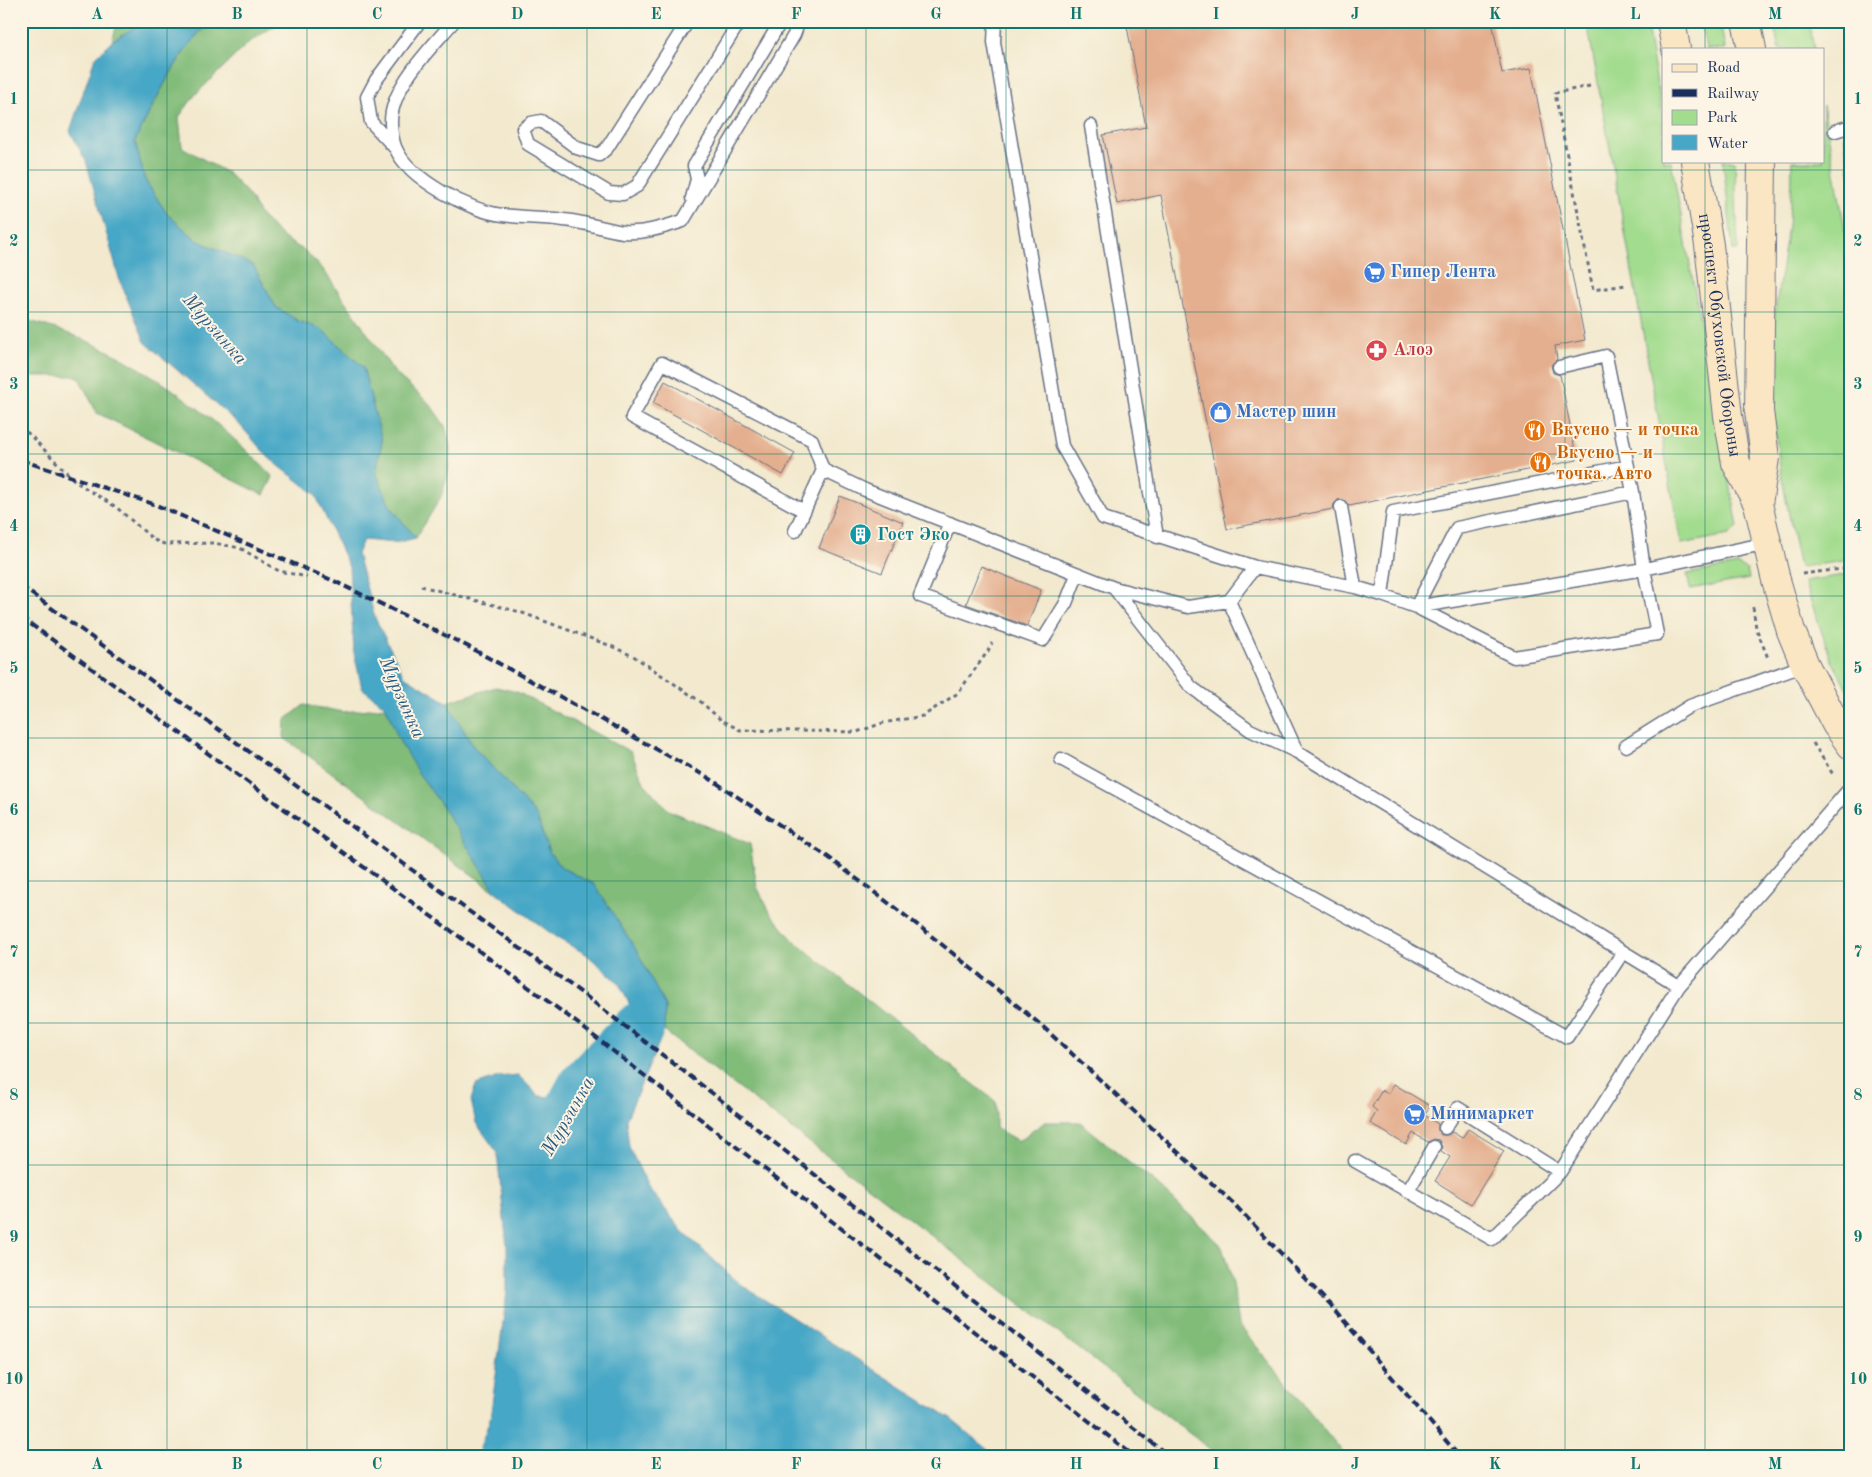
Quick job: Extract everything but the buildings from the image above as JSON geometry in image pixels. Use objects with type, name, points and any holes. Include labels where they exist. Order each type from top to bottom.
[{"type":"street","points":[[1671,21],[1676,48]]},
{"type":"street","points":[[1746,21],[1752,48]]},
{"type":"street","name":"проспект Обуховской Обороны","points":[[1694,162],[1709,245],[1728,416],[1736,463],[1758,504],[1791,631],[1805,665],[1836,724],[1851,745]]},
{"type":"street","name":"проспект Обуховской Обороны","points":[[1758,504],[1764,458],[1759,411],[1762,162]]},
{"type":"lane","points":[[420,21],[376,80],[367,97],[371,122],[413,170],[430,184],[464,204],[502,215],[566,220],[632,232],[650,231],[683,221],[794,35],[799,21]]},
{"type":"lane","points":[[396,149],[391,122],[395,97],[423,57],[454,21]]},
{"type":"lane","points":[[688,21],[607,148],[599,155],[577,148],[541,121],[531,123],[523,129],[528,144],[609,193],[623,194],[637,186],[740,21]]},
{"type":"lane","points":[[690,209],[697,179],[694,166],[781,21]]},
{"type":"lane","points":[[995,21],[994,42],[1062,446],[1103,518],[1255,567],[1355,587],[1416,607],[1514,657],[1657,634],[1644,568],[1633,492],[1606,356],[1559,367]]},
{"type":"lane","points":[[1091,126],[1158,537]]},
{"type":"lane","points":[[1835,131],[1851,126]]},
{"type":"lane","points":[[804,511],[632,417],[662,363],[812,440],[823,470],[865,490],[1114,588],[1188,607],[1228,602],[1255,567]]},
{"type":"lane","points":[[1382,596],[1392,512],[1628,466]]},
{"type":"lane","points":[[795,531],[823,470]]},
{"type":"lane","points":[[1416,607],[1457,528],[1633,492]]},
{"type":"lane","points":[[1341,507],[1355,587]]},
{"type":"lane","points":[[950,524],[920,596],[1043,640],[1066,603],[1077,574]]},
{"type":"lane","points":[[1416,607],[1644,568],[1768,544]]},
{"type":"lane","points":[[1114,588],[1191,687],[1250,730],[1297,752],[1678,986]]},
{"type":"lane","points":[[1228,602],[1297,752]]},
{"type":"lane","points":[[1626,746],[1705,699],[1805,665]]},
{"type":"lane","points":[[1061,759],[1567,1037],[1623,952]]},
{"type":"lane","points":[[1355,1161],[1492,1239],[1560,1172],[1678,986],[1851,787]]},
{"type":"lane","points":[[1445,1128],[1458,1108],[1560,1172]]},
{"type":"lane","points":[[1408,1191],[1434,1146]]},
{"type":"path","points":[[1590,86],[1555,93],[1594,290],[1626,285]]},
{"type":"path","points":[[21,426],[76,482],[116,507],[154,540],[164,544],[214,544],[240,548],[279,571],[307,577]]},
{"type":"path","points":[[1800,574],[1851,568]]},
{"type":"path","points":[[422,586],[520,612],[611,646],[635,657],[701,702],[720,720],[740,730],[857,732],[883,723],[923,716],[949,701],[958,693],[988,651],[992,642]]},
{"type":"green space","points":[[118,21],[145,21],[112,41]]},
{"type":"green space","points":[[211,21],[282,21],[248,43],[195,95],[179,117],[182,147],[229,174],[248,194],[261,216],[285,239],[305,251],[322,268],[395,373],[430,404],[445,426],[451,450],[448,474],[441,497],[416,538],[390,506],[376,473],[382,441],[363,367],[321,329],[298,321],[276,307],[253,265],[198,241],[167,214],[145,180],[135,141],[159,94],[188,46]]},
{"type":"green space","points":[[1617,21],[1646,21],[1662,111],[1662,162],[1671,162],[1738,527],[1729,535],[1681,544],[1588,27]]},
{"type":"green space","points":[[1701,21],[1720,21],[1725,48],[1706,48]]},
{"type":"green space","points":[[1773,21],[1809,21],[1814,48],[1779,48]]},
{"type":"green space","points":[[1824,111],[1851,264],[1851,560],[1800,567],[1782,479],[1774,419],[1771,359],[1792,183],[1792,162],[1824,162]]},
{"type":"green space","points":[[1851,134],[1851,176],[1844,136]]},
{"type":"green space","points":[[1723,162],[1735,162],[1738,250],[1733,250]]},
{"type":"green space","points":[[21,319],[57,329],[92,343],[126,360],[189,401],[246,450],[273,477],[264,495],[97,413],[78,376],[31,376],[21,373]]},
{"type":"green space","points":[[1738,565],[1747,570],[1749,579],[1690,589],[1687,574]]},
{"type":"green space","points":[[1851,574],[1851,696],[1831,659],[1804,581]]},
{"type":"green space","points":[[496,687],[517,692],[631,752],[644,783],[668,810],[750,844],[757,887],[771,914],[794,941],[996,1102],[996,1128],[1018,1141],[1045,1122],[1080,1122],[1159,1186],[1222,1246],[1233,1283],[1239,1325],[1346,1456],[1219,1456],[664,1031],[665,1006],[594,884],[562,868],[549,852],[536,815],[473,746],[447,702]]},
{"type":"green space","points":[[304,705],[344,712],[386,707],[400,742],[417,771],[440,803],[496,892],[284,738],[285,720]]},
{"type":"water","points":[[145,21],[211,21],[188,46],[178,61],[135,141],[145,180],[167,214],[198,241],[253,265],[276,307],[298,321],[321,329],[363,367],[382,441],[376,473],[390,506],[416,538],[395,543],[363,540],[357,554],[375,618],[404,676],[447,702],[473,746],[536,815],[549,852],[562,868],[594,884],[637,951],[665,1006],[664,1031],[626,1120],[629,1147],[648,1187],[682,1231],[740,1284],[952,1420],[995,1456],[477,1456],[490,1419],[507,1292],[507,1247],[497,1152],[476,1123],[471,1100],[476,1085],[499,1077],[518,1075],[539,1096],[563,1098],[587,1082],[634,1021],[631,1007],[618,982],[586,954],[557,938],[496,892],[440,803],[417,771],[400,742],[386,707],[362,688],[354,653],[349,567],[315,494],[269,458],[239,424],[145,342],[120,281],[86,161],[70,131],[95,58],[112,41]]},
{"type":"waterway","name":"Мурзинка","points":[[551,1144],[583,1085],[639,1027]]},
{"type":"railway","points":[[21,460],[156,505],[334,581],[467,646],[709,778],[828,857],[924,930],[1041,1025],[1233,1203],[1333,1308],[1459,1456]]},
{"type":"railway","points":[[21,586],[583,994],[712,1093],[1169,1456]]},
{"type":"railway","points":[[21,617],[568,1016],[1134,1456]]},
{"type":"place","name":"Гипер Лента","points":[[1374,272]]},
{"type":"place","name":"Алоэ","points":[[1377,350]]},
{"type":"place","name":"Мастер шин","points":[[1220,412]]},
{"type":"place","name":"Вкусно — и точка","points":[[1535,430]]},
{"type":"place","name":"Вкусно — и точка. Авто","points":[[1540,463]]},
{"type":"place","name":"Гост Эко","points":[[861,535]]},
{"type":"place","name":"Минимаркет","points":[[1414,1114]]}]
